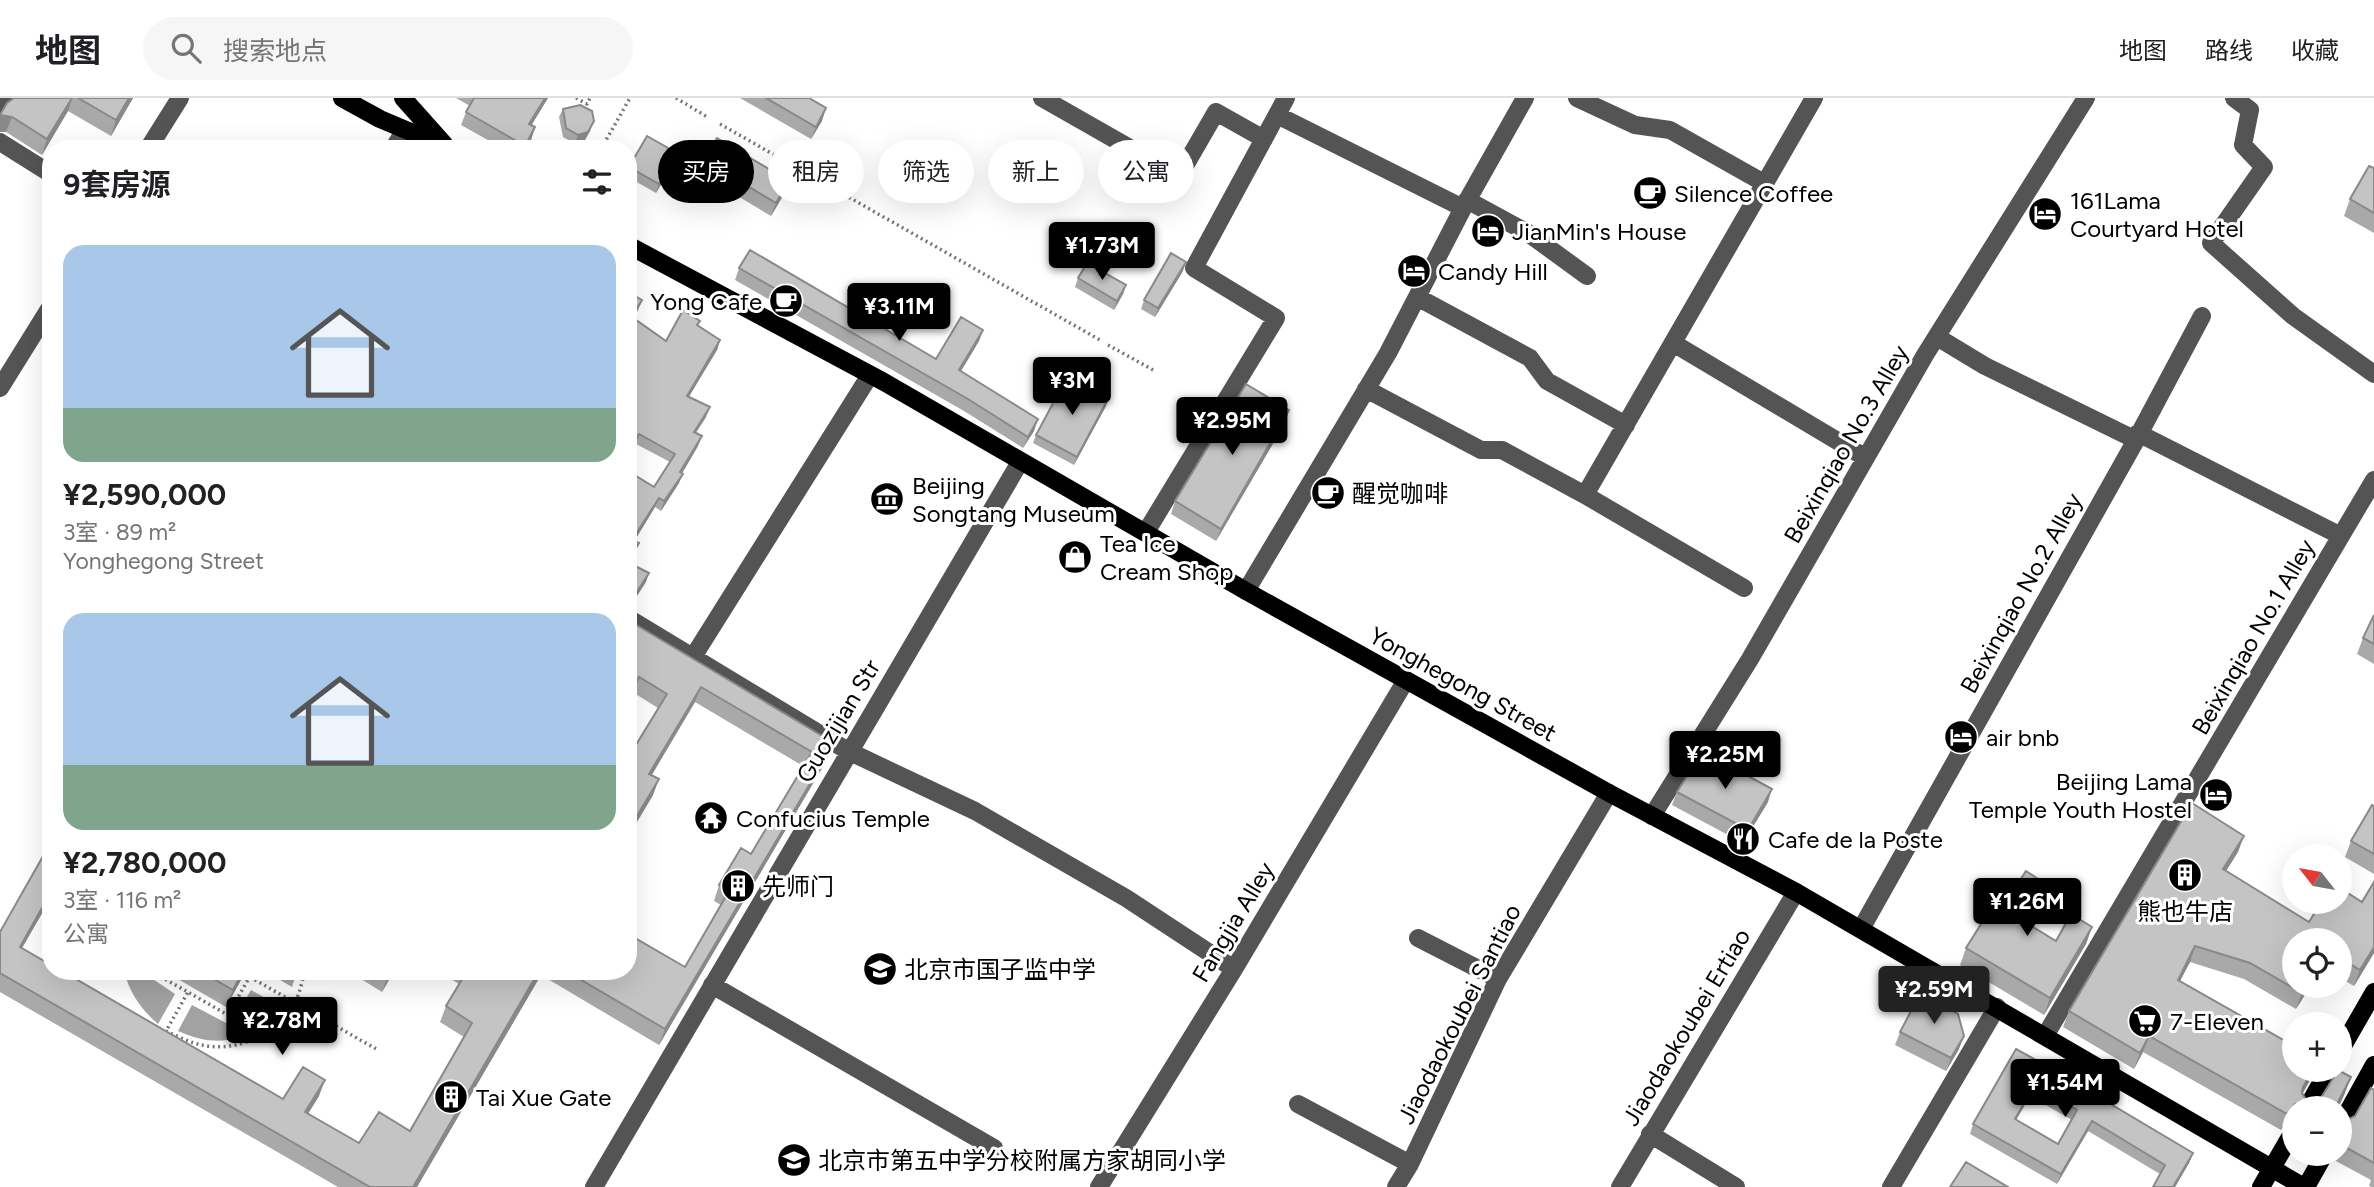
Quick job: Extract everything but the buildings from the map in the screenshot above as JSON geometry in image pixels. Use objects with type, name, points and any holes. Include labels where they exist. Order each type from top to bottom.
[{"type":"main road","points":[[342,98],[380,120],[431,140]]},
{"type":"main road","points":[[403,98],[442,140]]},
{"type":"main road","name":"Yonghegong Street","points":[[637,250],[870,375],[1246,591],[1609,793],[1796,892],[2305,1187]]},
{"type":"main road","points":[[2352,1030],[2374,992]]},
{"type":"main road","points":[[2352,1104],[2374,1065]]},
{"type":"main road","points":[[2261,1187],[2282,1151]]},
{"type":"main road","points":[[2305,1187],[2317,1166]]},
{"type":"street","points":[[0,107],[5,98]]},
{"type":"street","points":[[154,140],[180,98]]},
{"type":"street","points":[[1042,98],[1179,176],[1216,112],[1264,139]]},
{"type":"street","points":[[1146,532],[1276,318],[1194,268],[1286,98]]},
{"type":"street","points":[[1246,591],[1388,352],[1465,204],[1525,98]]},
{"type":"street","points":[[1577,98],[1635,125],[1670,130],[1764,183]]},
{"type":"street","points":[[1586,495],[1814,98]]},
{"type":"street","points":[[2234,98],[2250,110],[2243,145],[2264,167],[2211,243],[2293,316],[2374,374]]},
{"type":"street","name":"Beixinqiao No.3 Alley","points":[[1652,816],[1750,659],[1937,337],[2083,99]]},
{"type":"street","points":[[1277,115],[1528,233],[1587,276]]},
{"type":"street","points":[[399,140],[405,130]]},
{"type":"street","points":[[0,142],[42,168]]},
{"type":"street","points":[[1417,297],[1530,358],[1547,381],[1626,425]]},
{"type":"street","name":"Beixinqiao No.2 Alley","points":[[1861,929],[2202,316]]},
{"type":"street","points":[[0,388],[42,320]]},
{"type":"street","points":[[1937,337],[1985,366],[2341,536]]},
{"type":"street","points":[[1672,344],[1866,458]]},
{"type":"street","points":[[693,657],[870,375]]},
{"type":"street","points":[[1366,389],[1481,450],[1502,450],[1586,495],[1744,588]]},
{"type":"street","name":"Guozijian Str","points":[[594,1187],[1020,462]]},
{"type":"street","name":"Beixinqiao No.1 Alley","points":[[2045,1036],[2374,480]]},
{"type":"street","points":[[637,623],[848,751],[975,811],[1126,898],[1234,968]]},
{"type":"street","name":"Fangjia Alley","points":[[1099,1187],[1406,680]]},
{"type":"street","name":"Jiaodaokoubei Santiao","points":[[1396,1187],[1410,1164],[1498,979],[1609,793]]},
{"type":"street","name":"Jiaodaokoubei Ertiao","points":[[1620,1187],[1796,892]]},
{"type":"street","points":[[1418,938],[1498,979]]},
{"type":"street","points":[[712,985],[994,1148]]},
{"type":"street","points":[[1891,1187],[1997,1007]]},
{"type":"street","points":[[1298,1104],[1410,1164]]},
{"type":"street","points":[[1650,1134],[1736,1187]]},
{"type":"path","points":[[576,98],[587,104],[590,98]]},
{"type":"path","points":[[606,140],[630,98]]},
{"type":"path","points":[[676,98],[709,118]]},
{"type":"path","points":[[720,124],[1100,340]]},
{"type":"path","points":[[1108,345],[1155,371]]},
{"type":"path","points":[[167,980],[228,1015],[248,980]]},
{"type":"path","points":[[255,980],[378,1050]]},
{"type":"path","points":[[166,1031],[202,1046],[233,1046],[259,1037],[280,1023],[295,1003],[302,980]]},
{"type":"path","points":[[162,1038],[188,992]]},
{"type":"shaded area","points":[[127,980],[154,980],[175,994],[158,1024],[146,1013]]},
{"type":"shaded area","points":[[280,980],[294,980],[292,987]]},
{"type":"shaded area","points":[[251,990],[280,1006],[269,1018],[246,1034],[221,1041],[193,1037],[178,1031],[192,1005],[230,1025]]},
{"type":"place","name":"Silence Coffee","points":[[1650,193]]},
{"type":"place","name":"161Lama Courtyard Hotel","points":[[2045,214]]},
{"type":"place","name":"JianMin's House","points":[[1488,231]]},
{"type":"place","name":"Candy Hill","points":[[1414,271]]},
{"type":"place","name":"Yong Cafe","points":[[786,301]]},
{"type":"place","name":"醒觉咖啡","points":[[1328,493]]},
{"type":"place","name":"Beijing Songtang Museum","points":[[887,499]]},
{"type":"place","name":"Tea Ice Cream Shop","points":[[1075,557]]},
{"type":"place","name":"air bnb","points":[[1961,737]]},
{"type":"place","name":"Beijing Lama Temple Youth Hostel","points":[[2216,795]]},
{"type":"place","name":"Confucius Temple","points":[[711,818]]},
{"type":"place","name":"Cafe de la Poste","points":[[1743,839]]},
{"type":"place","name":"熊也牛店","points":[[2185,875]]},
{"type":"place","name":"先师门","points":[[738,886]]},
{"type":"place","name":"北京市国子监中学","points":[[880,969]]},
{"type":"place","name":"7-Eleven","points":[[2145,1021]]},
{"type":"place","name":"Tai Xue Gate","points":[[451,1097]]},
{"type":"place","name":"北京市第五中学分校附属方家胡同小学","points":[[794,1160]]}]
